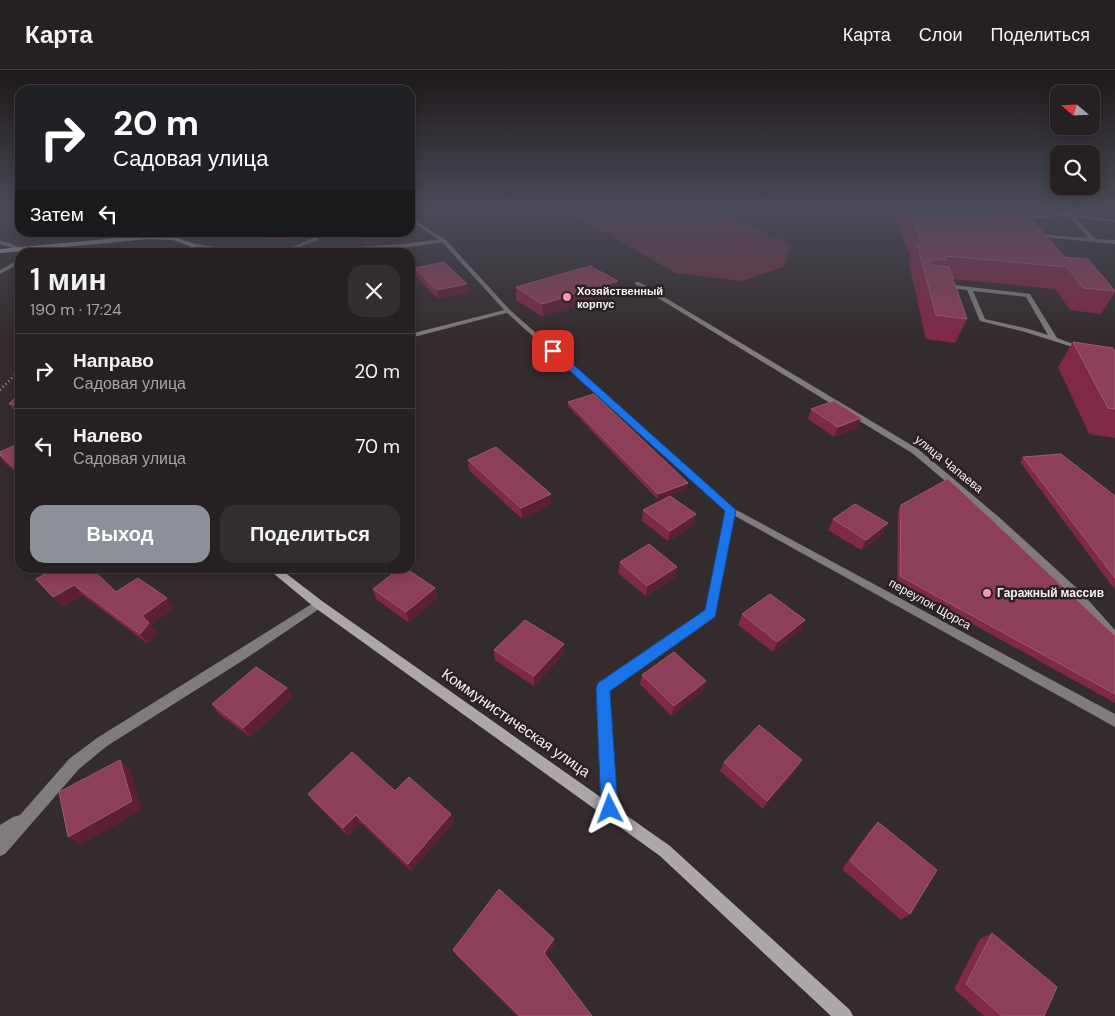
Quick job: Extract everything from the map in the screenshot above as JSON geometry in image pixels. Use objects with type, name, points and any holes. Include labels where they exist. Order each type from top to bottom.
[{"type":"street","points":[[0,251],[15,250]]},
{"type":"street","name":"переулок Щорса","points":[[452,250],[508,311],[731,510],[1115,721]]},
{"type":"street","points":[[0,272],[15,264]]},
{"type":"street","name":"улица Чапаева","points":[[637,284],[915,450],[1011,533],[1077,595],[1115,638]]},
{"type":"street","points":[[934,285],[1028,295],[1054,339]]},
{"type":"street","points":[[969,289],[982,320],[1054,339],[1089,351]]},
{"type":"street","points":[[415,335],[508,311]]},
{"type":"street","points":[[610,809],[603,688],[711,613],[731,510]]},
{"type":"street","name":"Коммунистическая улица","points":[[278,573],[318,604],[610,809],[665,851],[844,1016]]},
{"type":"street","points":[[0,849],[74,764],[102,742],[238,657],[318,604]]},
{"type":"street","points":[[0,834],[29,814]]},
{"type":"path","points":[[0,390],[15,375]]},
{"type":"shaded area","points":[[636,250],[789,250],[784,267],[742,281],[675,273]]},
{"type":"building","points":[[919,250],[1059,250],[1065,257],[1088,259],[1115,291],[1083,288],[1067,267],[945,256],[946,260],[934,259],[929,262],[932,265],[949,267],[967,319],[936,315]]},
{"type":"building","points":[[444,262],[467,284],[437,290],[415,268]]},
{"type":"building","points":[[590,266],[618,281],[542,304],[516,287]]},
{"type":"building","points":[[1073,342],[1113,348],[1115,351],[1115,409],[1108,408]]},
{"type":"building","points":[[594,394],[688,483],[658,494],[568,402]]},
{"type":"building","points":[[15,398],[15,404],[9,404]]},
{"type":"building","points":[[834,401],[861,418],[838,427],[811,409]]},
{"type":"building","points":[[15,445],[15,468],[0,455],[0,452]]},
{"type":"building","points":[[496,447],[551,494],[521,508],[468,460]]},
{"type":"building","name":"Гаражный массив","points":[[1061,454],[1115,496],[1115,578],[1023,457]]},
{"type":"building","name":"Гаражный массив","points":[[948,479],[1115,636],[1115,694],[900,576],[901,505]]},
{"type":"building","points":[[670,496],[696,514],[670,531],[643,510]]},
{"type":"building","points":[[855,504],[888,523],[866,540],[833,519]]},
{"type":"building","points":[[649,544],[677,567],[647,586],[620,562]]},
{"type":"building","points":[[47,573],[96,573],[116,592],[138,578],[167,598],[142,616],[149,623],[140,634],[74,585],[53,597],[36,579]]},
{"type":"building","points":[[394,573],[412,573],[435,588],[406,612],[373,589]]},
{"type":"building","points":[[770,594],[805,620],[777,642],[742,614]]},
{"type":"building","points":[[525,620],[564,644],[534,676],[494,650]]},
{"type":"building","points":[[674,652],[706,681],[674,706],[642,675]]},
{"type":"building","points":[[256,667],[287,688],[243,728],[212,704]]},
{"type":"building","points":[[759,725],[802,760],[767,801],[724,762]]},
{"type":"building","points":[[352,752],[395,791],[409,777],[451,814],[408,864],[356,815],[343,828],[308,794]]},
{"type":"building","points":[[120,760],[132,801],[68,837],[59,792]]},
{"type":"building","points":[[878,822],[937,870],[910,914],[850,861]]},
{"type":"building","points":[[499,889],[554,939],[544,953],[592,1016],[520,1016],[453,950]]},
{"type":"building","points":[[992,933],[1057,987],[1044,1016],[1002,1016],[966,984]]},
{"type":"place","name":"Хозяйственный корпус","points":[[567,297]]},
{"type":"place","name":"Гаражный массив","points":[[987,593]]},
{"type":"route","points":[[553,351],[731,510],[711,613],[603,688],[610,809]]}]
